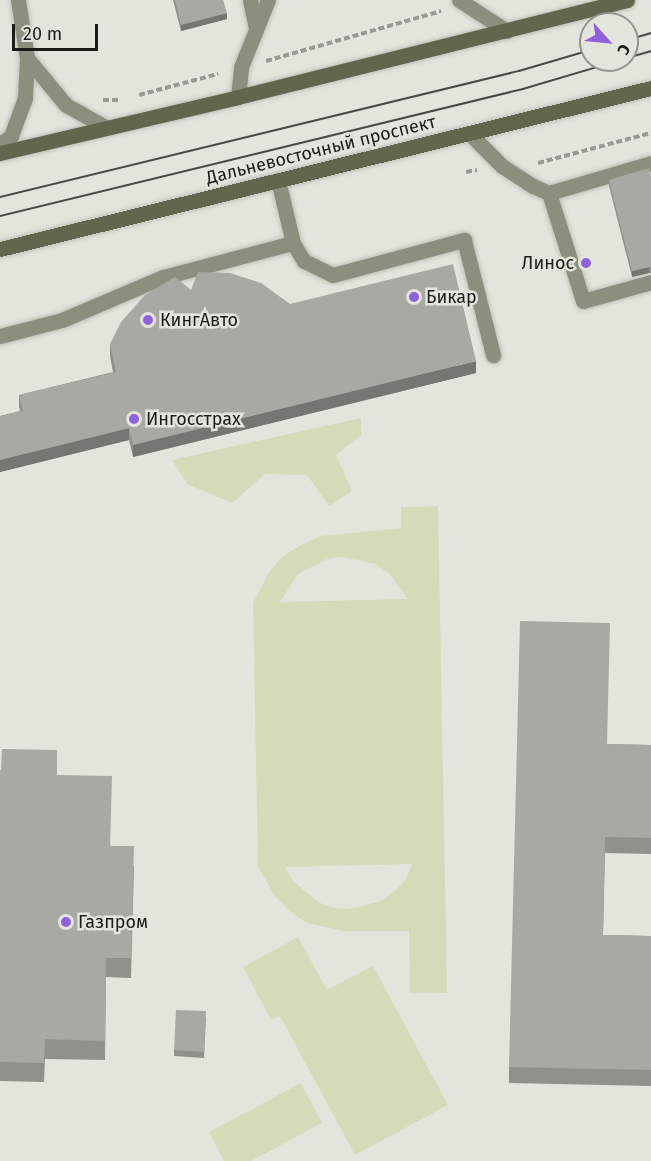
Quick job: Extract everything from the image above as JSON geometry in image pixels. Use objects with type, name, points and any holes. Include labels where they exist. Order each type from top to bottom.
[{"type":"main road","points":[[0,153],[238,97],[627,0]]},
{"type":"main road","name":"Дальневосточный проспект","points":[[0,249],[651,88]]},
{"type":"street","points":[[0,144],[11,136],[20,117],[25,98],[27,58],[18,0]]},
{"type":"street","points":[[250,0],[256,30]]},
{"type":"street","points":[[238,97],[241,67],[268,0]]},
{"type":"street","points":[[459,0],[507,31]]},
{"type":"street","points":[[27,58],[66,105],[105,127]]},
{"type":"street","points":[[469,133],[502,166],[533,186],[549,193],[651,162]]},
{"type":"street","points":[[278,180],[293,243],[304,261],[333,275],[464,240],[493,355]]},
{"type":"street","points":[[549,193],[583,301],[651,282]]},
{"type":"street","points":[[0,336],[62,320],[163,277],[293,243]]},
{"type":"path","points":[[466,172],[502,166],[538,164],[651,133]]},
{"type":"green space","points":[[361,418],[361,435],[336,455],[352,491],[329,506],[307,475],[265,474],[232,503],[187,484],[172,460]]},
{"type":"green space","points":[[438,506],[447,993],[410,993],[409,931],[344,931],[307,923],[289,911],[274,895],[258,866],[253,603],[268,574],[282,557],[321,536],[401,528],[401,507]],"holes":[[[343,557],[375,564],[389,573],[408,599],[280,602],[298,574],[327,559]],[[412,864],[406,879],[395,891],[381,901],[350,909],[333,908],[318,902],[293,881],[285,867]]]},
{"type":"green space","points":[[298,937],[327,990],[373,966],[448,1105],[355,1155],[280,1016],[271,1020],[243,967]]},
{"type":"green space","points":[[301,1083],[322,1123],[251,1161],[224,1161],[209,1132]]},
{"type":"building","points":[[175,0],[223,0],[227,13],[181,25]]},
{"type":"building","points":[[649,168],[651,176],[651,268],[632,271],[609,180]]},
{"type":"building","points":[[453,264],[476,361],[133,445],[129,428],[0,460],[0,416],[23,411],[19,395],[116,372],[110,344],[121,322],[145,295],[175,277],[191,290],[198,272],[230,273],[261,283],[290,304]]},
{"type":"building","points":[[520,621],[610,623],[607,744],[651,745],[651,838],[605,837],[603,935],[651,936],[651,1070],[509,1067]]},
{"type":"building","name":"Газпром","points":[[2,749],[57,750],[57,775],[112,776],[110,846],[134,846],[131,958],[106,958],[105,1041],[45,1039],[44,1063],[0,1062],[0,770]]},
{"type":"building","points":[[176,1010],[206,1011],[204,1052],[174,1050]]},
{"type":"tram line","points":[[639,36],[651,33]]},
{"type":"tram line","points":[[639,54],[651,51]]},
{"type":"tram line","points":[[0,197],[519,71],[579,54]]},
{"type":"tram line","points":[[0,216],[523,89],[580,72]]},
{"type":"place","name":"Линос","points":[[586,263]]},
{"type":"place","name":"Бикар","points":[[414,297]]},
{"type":"place","name":"КингАвто","points":[[148,320]]},
{"type":"place","name":"Ингосстрах","points":[[134,419]]},
{"type":"place","name":"Газпром","points":[[66,922]]}]
